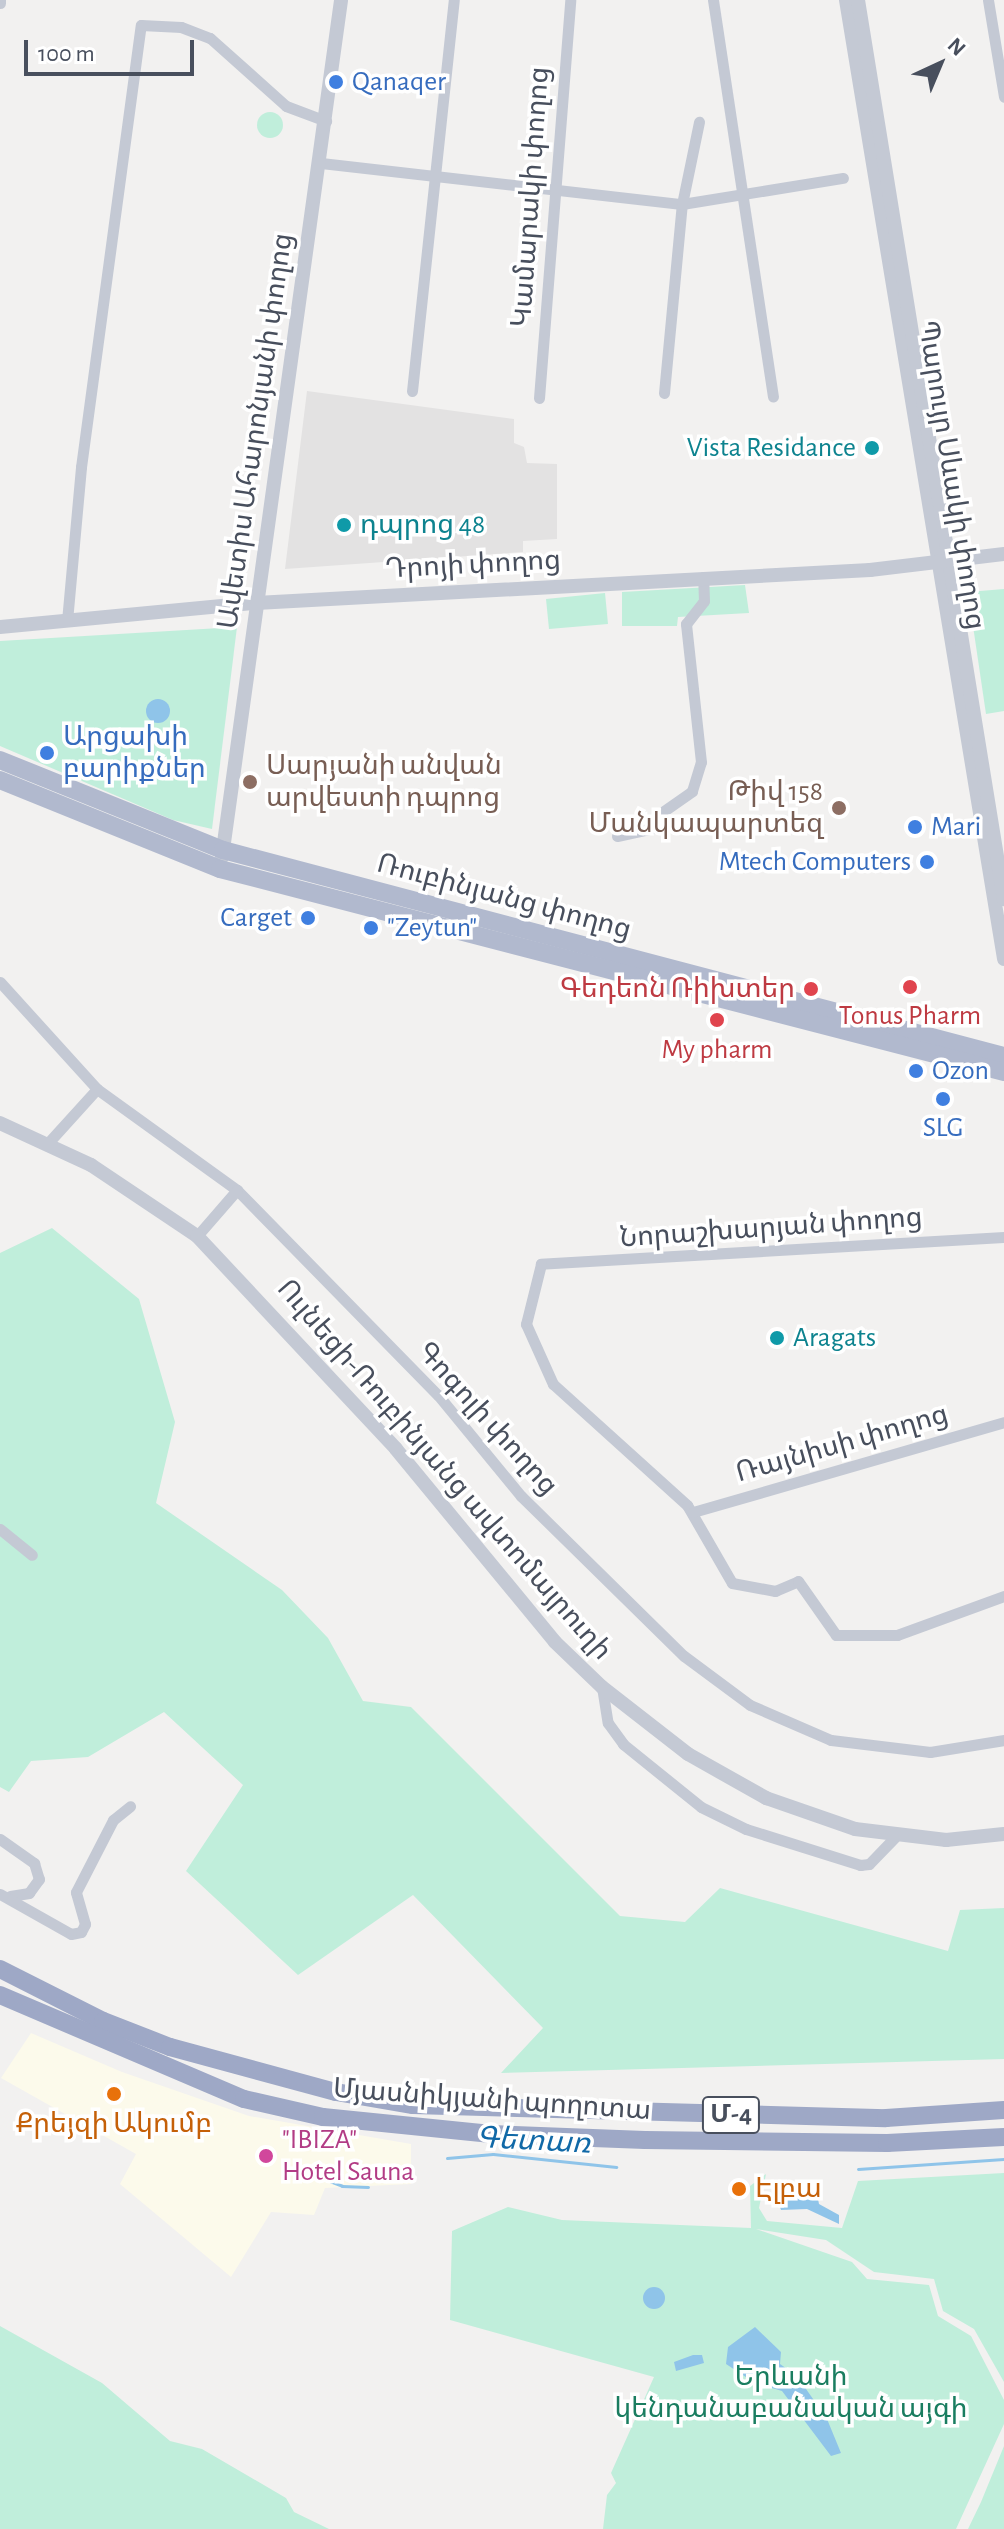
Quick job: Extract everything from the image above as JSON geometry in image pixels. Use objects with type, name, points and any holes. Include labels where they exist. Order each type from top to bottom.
[{"type":"highway","name":"Մյասնիկյանի պողոտա","points":[[0,1969],[103,2021],[170,2047],[336,2092],[413,2105],[886,2118],[1004,2110]]},
{"type":"highway","name":"Մյասնիկյանի պողոտա","points":[[0,1995],[244,2099],[323,2117],[491,2134],[645,2140],[887,2143],[1004,2137]]},
{"type":"main road","name":"Ռուբինյանց փողոց","points":[[0,760],[221,860],[1004,1056]]},
{"type":"main road","name":"Ռուբինյանց փողոց","points":[[0,780],[221,860],[1004,1072]]},
{"type":"street","name":"Ավետիս Ահարոնյանի փողոց","points":[[221,860],[321,163],[341,0]]},
{"type":"street","points":[[412,391],[454,0]]},
{"type":"street","name":"Կամարակի փողոց","points":[[539,398],[570,0]]},
{"type":"street","points":[[713,0],[773,396]]},
{"type":"street","name":"Պարույր Սևակի փողոց","points":[[846,0],[1004,899]]},
{"type":"street","name":"Պարույր Սևակի փողոց","points":[[858,0],[1004,959]]},
{"type":"street","points":[[988,0],[1004,97]]},
{"type":"street","points":[[67,621],[81,467],[141,25],[181,27],[210,38],[286,106],[326,121]]},
{"type":"street","points":[[664,393],[682,204],[699,122]]},
{"type":"street","points":[[321,163],[557,194],[682,204],[843,178]]},
{"type":"street","name":"Դրոյի փողոց","points":[[944,563],[1004,554]]},
{"type":"street","name":"Դրոյի փողոց","points":[[0,627],[256,603],[1004,562]]},
{"type":"street","points":[[617,836],[650,829],[661,813],[692,791],[701,762],[686,624],[704,601],[703,577]]},
{"type":"street","name":"Գոգոլի փողոց","points":[[0,982],[97,1089],[237,1190],[438,1395],[521,1496],[653,1628],[750,1705],[798,1729],[869,1746],[930,1752],[1004,1740]]},
{"type":"street","points":[[48,1143],[97,1089]]},
{"type":"street","name":"Ուլնեցի-Ռուբինյանց ավտոմայրուղի","points":[[2,1125],[48,1143],[124,1184],[197,1236],[396,1449],[534,1620],[602,1687],[688,1754],[766,1798],[814,1818],[895,1837],[946,1840],[1004,1834]]},
{"type":"street","points":[[197,1236],[237,1190]]},
{"type":"street","name":"Նորաշխարյան փողոց","points":[[693,1512],[636,1453],[574,1407],[539,1362],[526,1324],[541,1264],[1004,1237]]},
{"type":"street","name":"Ռայնիսի փողոց","points":[[693,1512],[1004,1422]]},
{"type":"street","points":[[693,1512],[732,1583],[775,1591],[798,1581],[836,1635],[897,1635],[1004,1596]]},
{"type":"street","points":[[0,1529],[32,1555]]},
{"type":"street","points":[[602,1687],[605,1713],[623,1744],[651,1772],[701,1807],[746,1829],[860,1865],[869,1864],[895,1837]]},
{"type":"street","points":[[5,1895],[71,1934],[81,1932],[85,1924],[76,1892],[113,1820],[130,1806]]},
{"type":"street","points":[[0,1839],[34,1863],[39,1879],[29,1893],[5,1895]]},
{"type":"shaded area","points":[[307,391],[514,419],[514,443],[524,447],[527,463],[557,464],[557,539],[523,541],[523,552],[285,569]]},
{"type":"shaded area","points":[[31,2033],[122,2072],[249,2116],[411,2144],[411,2184],[325,2188],[314,2215],[271,2212],[231,2277],[120,2184],[136,2154],[1,2078]]},
{"type":"green space","points":[[270,112],[279,116],[283,125],[279,134],[270,138],[261,134],[257,125],[261,116]]},
{"type":"green space","points":[[745,585],[749,613],[678,617],[677,626],[622,626],[622,592]]},
{"type":"green space","points":[[1004,589],[1004,711],[986,714],[968,592]]},
{"type":"green space","points":[[605,593],[608,624],[549,629],[546,599]]},
{"type":"green space","points":[[237,627],[212,829],[173,820],[0,746],[0,641]]},
{"type":"green space","points":[[52,1228],[139,1299],[175,1422],[156,1503],[282,1590],[328,1638],[363,1701],[411,1707],[620,1916],[685,1922],[720,1888],[948,1951],[960,1910],[1004,1908],[1004,2059],[501,2073],[543,2028],[413,1895],[298,1975],[186,1871],[243,1785],[164,1712],[88,1757],[31,1761],[9,1792],[0,1787],[0,1253]]},
{"type":"green space","name":"Երևանի կենդանաբանական այգի","points":[[1004,2173],[1004,2382],[974,2329],[943,2311],[934,2279],[874,2272],[826,2240],[756,2229],[852,2262],[867,2279],[929,2285],[938,2316],[971,2336],[1004,2400],[1004,2424],[956,2529],[603,2529],[607,2495],[616,2483],[611,2473],[654,2377],[450,2320],[452,2231],[508,2207],[562,2220],[751,2228],[750,2186],[766,2174],[759,2208],[767,2221],[842,2228],[858,2181]]},
{"type":"green space","points":[[0,2326],[102,2383],[170,2441],[202,2449],[286,2498],[294,2512],[329,2529],[0,2529]]},
{"type":"green space","points":[[1004,2446],[1004,2529],[968,2529],[981,2502]]},
{"type":"water","points":[[158,699],[167,702],[170,711],[167,720],[158,723],[149,720],[146,711],[149,702]]},
{"type":"water","points":[[773,2188],[791,2195],[817,2194],[819,2204],[839,2215],[839,2224],[807,2209],[781,2210]]},
{"type":"water","points":[[654,2287],[662,2290],[665,2298],[662,2306],[654,2309],[646,2306],[643,2298],[646,2290]]},
{"type":"water","points":[[755,2327],[781,2352],[780,2364],[797,2376],[827,2419],[841,2453],[831,2456],[782,2391],[755,2383],[726,2364],[728,2347]]},
{"type":"water","points":[[702,2355],[704,2363],[676,2371],[674,2362]]},
{"type":"waterway","name":"Գետառ","points":[[447,2158],[493,2154],[616,2167]]},
{"type":"waterway","name":"Գետառ","points":[[858,2169],[1004,2159]]},
{"type":"waterway","name":"Գետառ","points":[[314,2175],[342,2186],[368,2187]]},
{"type":"place","name":"Qanaqer","points":[[336,82]]},
{"type":"place","name":"Vista Residance","points":[[872,448]]},
{"type":"place","name":"դպրոց 48","points":[[344,525]]},
{"type":"place","name":"Արցախի բարիքներ","points":[[47,753]]},
{"type":"place","name":"Սարյանի անվան արվեստի դպրոց","points":[[250,782]]},
{"type":"place","name":"Թիվ 158 Մանկապարտեզ","points":[[839,808]]},
{"type":"place","name":"Mari","points":[[915,827]]},
{"type":"place","name":"Mtech Computers","points":[[927,862]]},
{"type":"place","name":"Carget","points":[[308,918]]},
{"type":"place","name":"\"Zeytun\"","points":[[371,928]]},
{"type":"place","name":"Tonus Pharm","points":[[910,987]]},
{"type":"place","name":"Գեդեոն Ռիխտեր","points":[[811,989]]},
{"type":"place","name":"My pharm","points":[[717,1020]]},
{"type":"place","name":"Ozon","points":[[916,1071]]},
{"type":"place","name":"SLG","points":[[943,1099]]},
{"type":"place","name":"Aragats","points":[[777,1338]]},
{"type":"place","name":"Քրեյզի Ակումբ","points":[[114,2094]]},
{"type":"place","name":"\"IBIZA\" Hotel Sauna","points":[[266,2156]]},
{"type":"place","name":"Էլբա","points":[[739,2189]]}]
